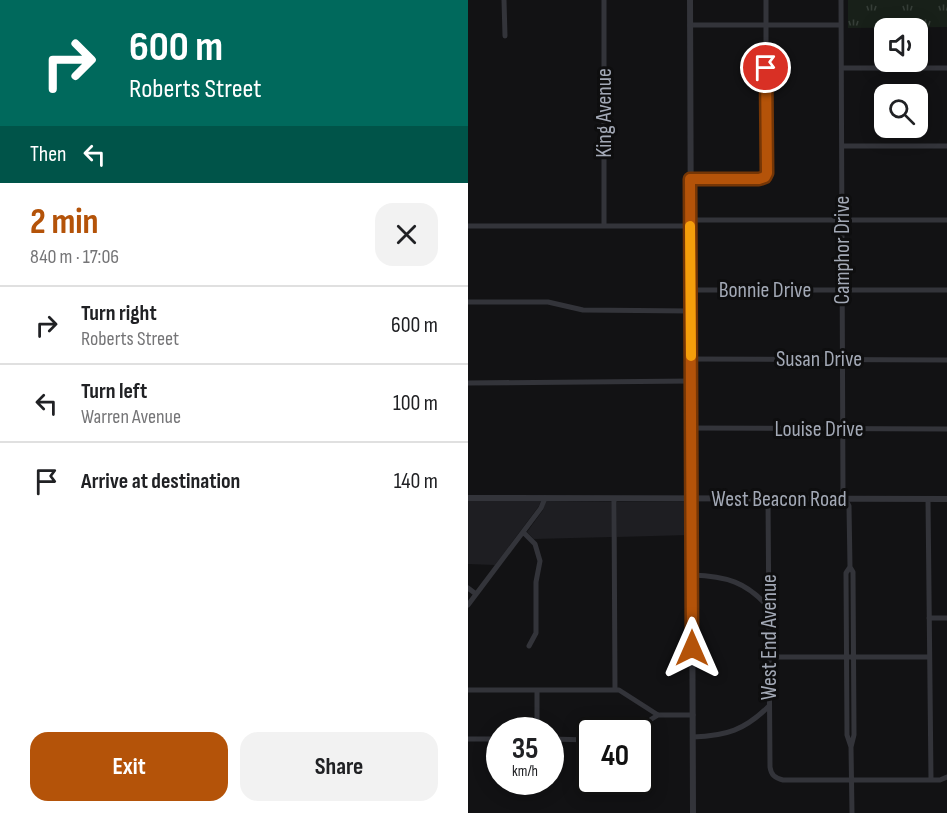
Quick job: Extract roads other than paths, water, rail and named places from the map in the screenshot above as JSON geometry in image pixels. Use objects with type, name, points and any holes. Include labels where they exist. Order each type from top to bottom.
[{"type":"street","points":[[504,0],[505,36]]},
{"type":"street","name":"King Avenue","points":[[604,0],[604,225]]},
{"type":"street","points":[[690,0],[693,813]]},
{"type":"street","points":[[690,179],[759,179],[765,177],[767,173],[766,0]]},
{"type":"street","name":"Camphor Drive","points":[[841,0],[843,495],[849,506],[850,567],[853,572],[850,657],[854,735],[851,747],[852,813]]},
{"type":"street","points":[[690,25],[841,26]]},
{"type":"street","points":[[842,68],[947,68]]},
{"type":"street","points":[[842,146],[947,146]]},
{"type":"street","points":[[468,226],[686,226],[695,220],[947,220]]},
{"type":"street","name":"Bonnie Drive","points":[[691,290],[947,290]]},
{"type":"street","name":"Bonnie Drive","points":[[468,302],[548,302],[583,310],[691,311]]},
{"type":"street","name":"Susan Drive","points":[[691,359],[947,360]]},
{"type":"street","points":[[468,383],[692,381]]},
{"type":"street","name":"Louise Drive","points":[[691,428],[947,429]]},
{"type":"street","name":"West Beacon Road","points":[[468,498],[947,499]]},
{"type":"street","points":[[468,605],[524,532],[541,508],[544,498]]},
{"type":"street","points":[[614,499],[615,690]]},
{"type":"street","name":"West End Avenue","points":[[768,499],[769,706],[772,774],[783,780],[852,780]]},
{"type":"street","points":[[928,499],[931,780]]},
{"type":"street","points":[[524,532],[535,544],[540,561],[536,582],[536,633],[529,646]]},
{"type":"street","points":[[692,575],[714,576],[736,582],[750,590],[769,608]]},
{"type":"street","points":[[468,588],[476,594]]},
{"type":"street","points":[[929,618],[947,618]]},
{"type":"street","points":[[769,657],[929,657]]},
{"type":"street","points":[[468,690],[619,690],[658,715]]},
{"type":"street","points":[[537,690],[537,717]]},
{"type":"street","points":[[693,737],[719,735],[736,730],[752,721],[769,706]]},
{"type":"street","points":[[654,718],[658,715],[693,715]]},
{"type":"street","points":[[468,739],[486,739]]},
{"type":"street","points":[[852,780],[940,780],[947,777]]}]
